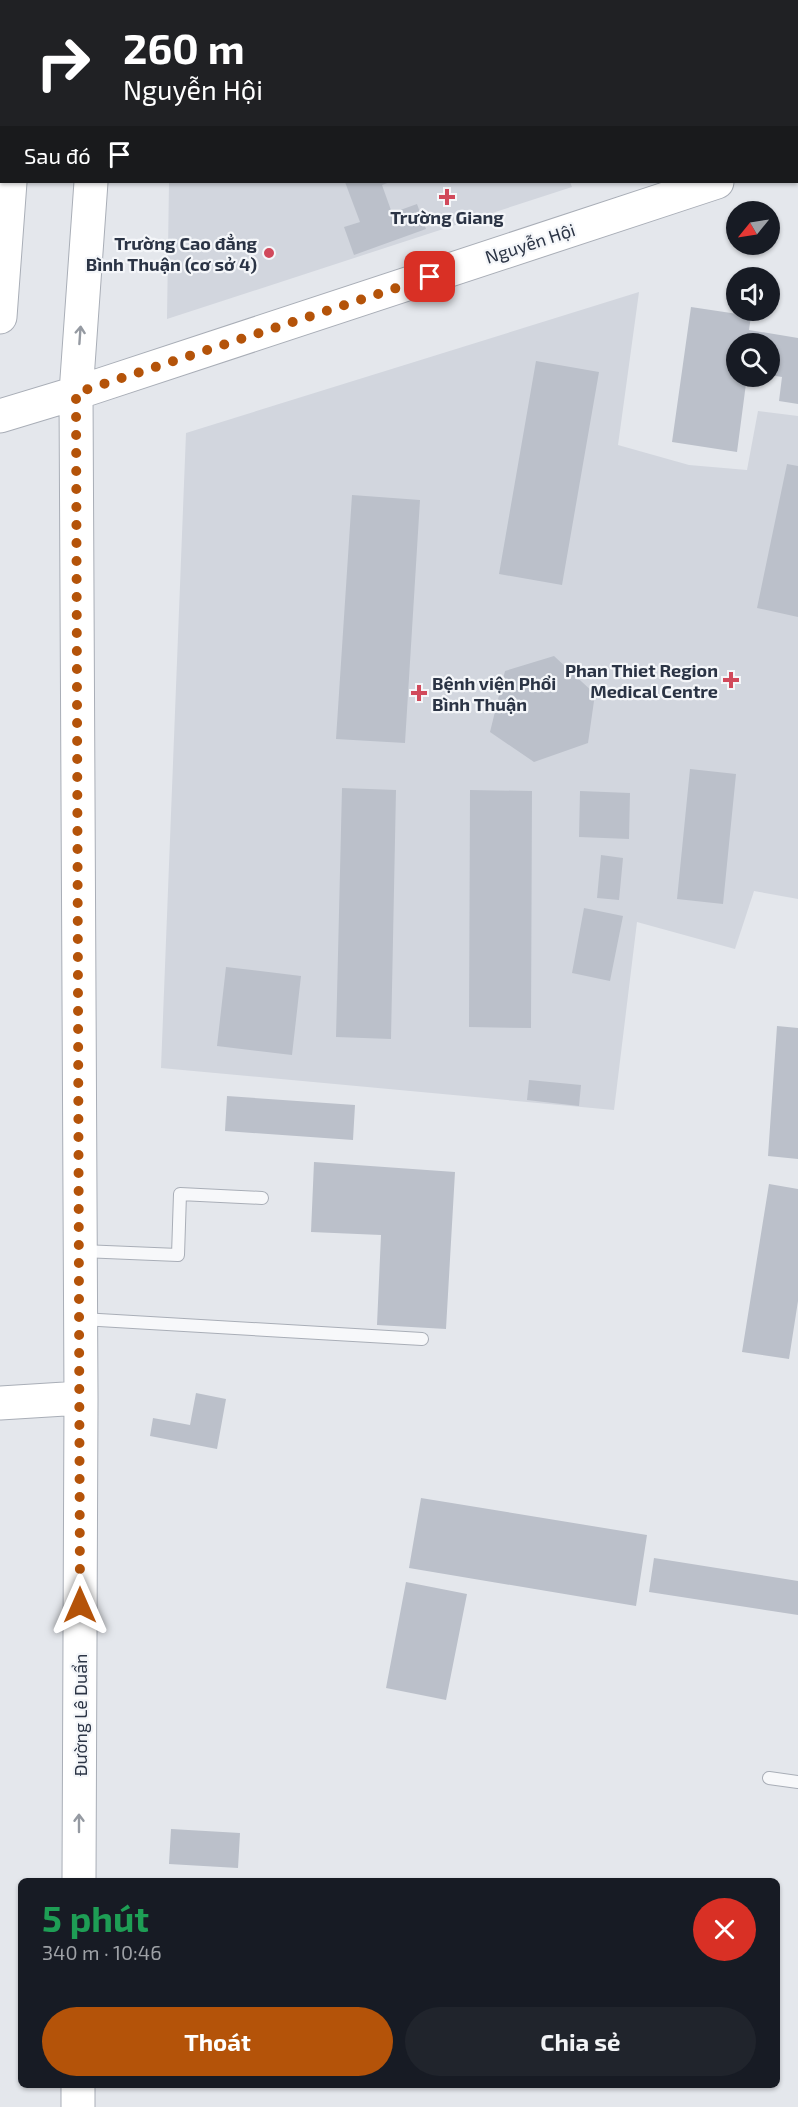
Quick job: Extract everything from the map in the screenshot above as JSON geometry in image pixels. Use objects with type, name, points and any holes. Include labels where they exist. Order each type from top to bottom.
[{"type":"main road","points":[[0,317],[10,183]]},
{"type":"main road","name":"Đường Lê Duẩn","points":[[79,1878],[81,1251],[76,393],[91,183]]},
{"type":"main road","name":"Nguyễn Hội","points":[[0,416],[714,183]]},
{"type":"main road","points":[[0,1403],[81,1398]]},
{"type":"main road","points":[[78,2088],[78,2107]]},
{"type":"lane","points":[[81,1251],[178,1255],[180,1194],[262,1198]]},
{"type":"lane","points":[[81,1319],[422,1339]]},
{"type":"lane","points":[[769,1778],[798,1782]]},
{"type":"shaded area","name":"Trường Cao đẳng Bình Thuận (cơ sở 4)","points":[[169,183],[570,183],[572,187],[167,319]]},
{"type":"shaded area","name":"Bệnh viện Phổi Bình Thuận","points":[[639,292],[618,445],[689,465],[747,470],[758,411],[798,416],[798,899],[754,891],[735,949],[637,922],[614,1110],[161,1068],[186,433]]},
{"type":"building","points":[[345,183],[387,183],[382,185],[392,213],[417,204],[426,229],[354,255],[344,227],[360,222]]},
{"type":"building","points":[[691,307],[726,312],[726,321],[750,321],[749,330],[767,333],[726,333],[726,387],[746,387],[737,452],[672,442]]},
{"type":"building","points":[[780,335],[798,338],[798,404],[779,401],[782,377],[780,377]]},
{"type":"building","points":[[536,361],[599,372],[562,585],[499,574]]},
{"type":"building","points":[[787,464],[798,466],[798,617],[757,608]]},
{"type":"building","points":[[352,495],[420,500],[405,743],[336,739]]},
{"type":"building","points":[[554,656],[595,694],[588,743],[534,762],[490,732],[505,671]]},
{"type":"building","points":[[690,769],[736,774],[723,904],[677,899]]},
{"type":"building","points":[[342,788],[396,790],[391,1039],[336,1037]]},
{"type":"building","points":[[470,790],[532,791],[531,1028],[469,1027]]},
{"type":"building","points":[[580,791],[630,793],[629,839],[579,837]]},
{"type":"building","points":[[601,855],[623,858],[619,900],[597,898]]},
{"type":"building","points":[[584,908],[623,916],[610,981],[572,973]]},
{"type":"building","points":[[226,967],[301,976],[292,1055],[217,1046]]},
{"type":"building","points":[[777,1026],[798,1028],[798,1159],[768,1156]]},
{"type":"building","points":[[529,1080],[581,1085],[579,1106],[527,1100]]},
{"type":"building","points":[[227,1096],[355,1105],[353,1140],[225,1131]]},
{"type":"building","points":[[314,1162],[455,1172],[446,1329],[377,1325],[381,1235],[311,1232]]},
{"type":"building","points":[[769,1184],[798,1189],[798,1301],[789,1359],[742,1352]]},
{"type":"building","points":[[196,1393],[226,1399],[217,1449],[150,1436],[153,1418],[190,1425]]},
{"type":"building","points":[[421,1498],[647,1535],[636,1606],[409,1568]]},
{"type":"building","points":[[654,1558],[798,1581],[798,1615],[649,1592]]},
{"type":"building","points":[[406,1582],[467,1594],[446,1700],[386,1688]]},
{"type":"building","points":[[171,1829],[240,1833],[238,1868],[169,1864]]},
{"type":"place","name":"Trường Giang","points":[[447,197]]},
{"type":"place","name":"Trường Cao đẳng Bình Thuận (cơ sở 4)","points":[[269,253]]},
{"type":"place","name":"Phan Thiet Region Medical Centre","points":[[731,680]]},
{"type":"place","name":"Bệnh viện Phổi Bình Thuận","points":[[419,693]]},
{"type":"route","points":[[80,1605],[76,393],[430,277]]}]
